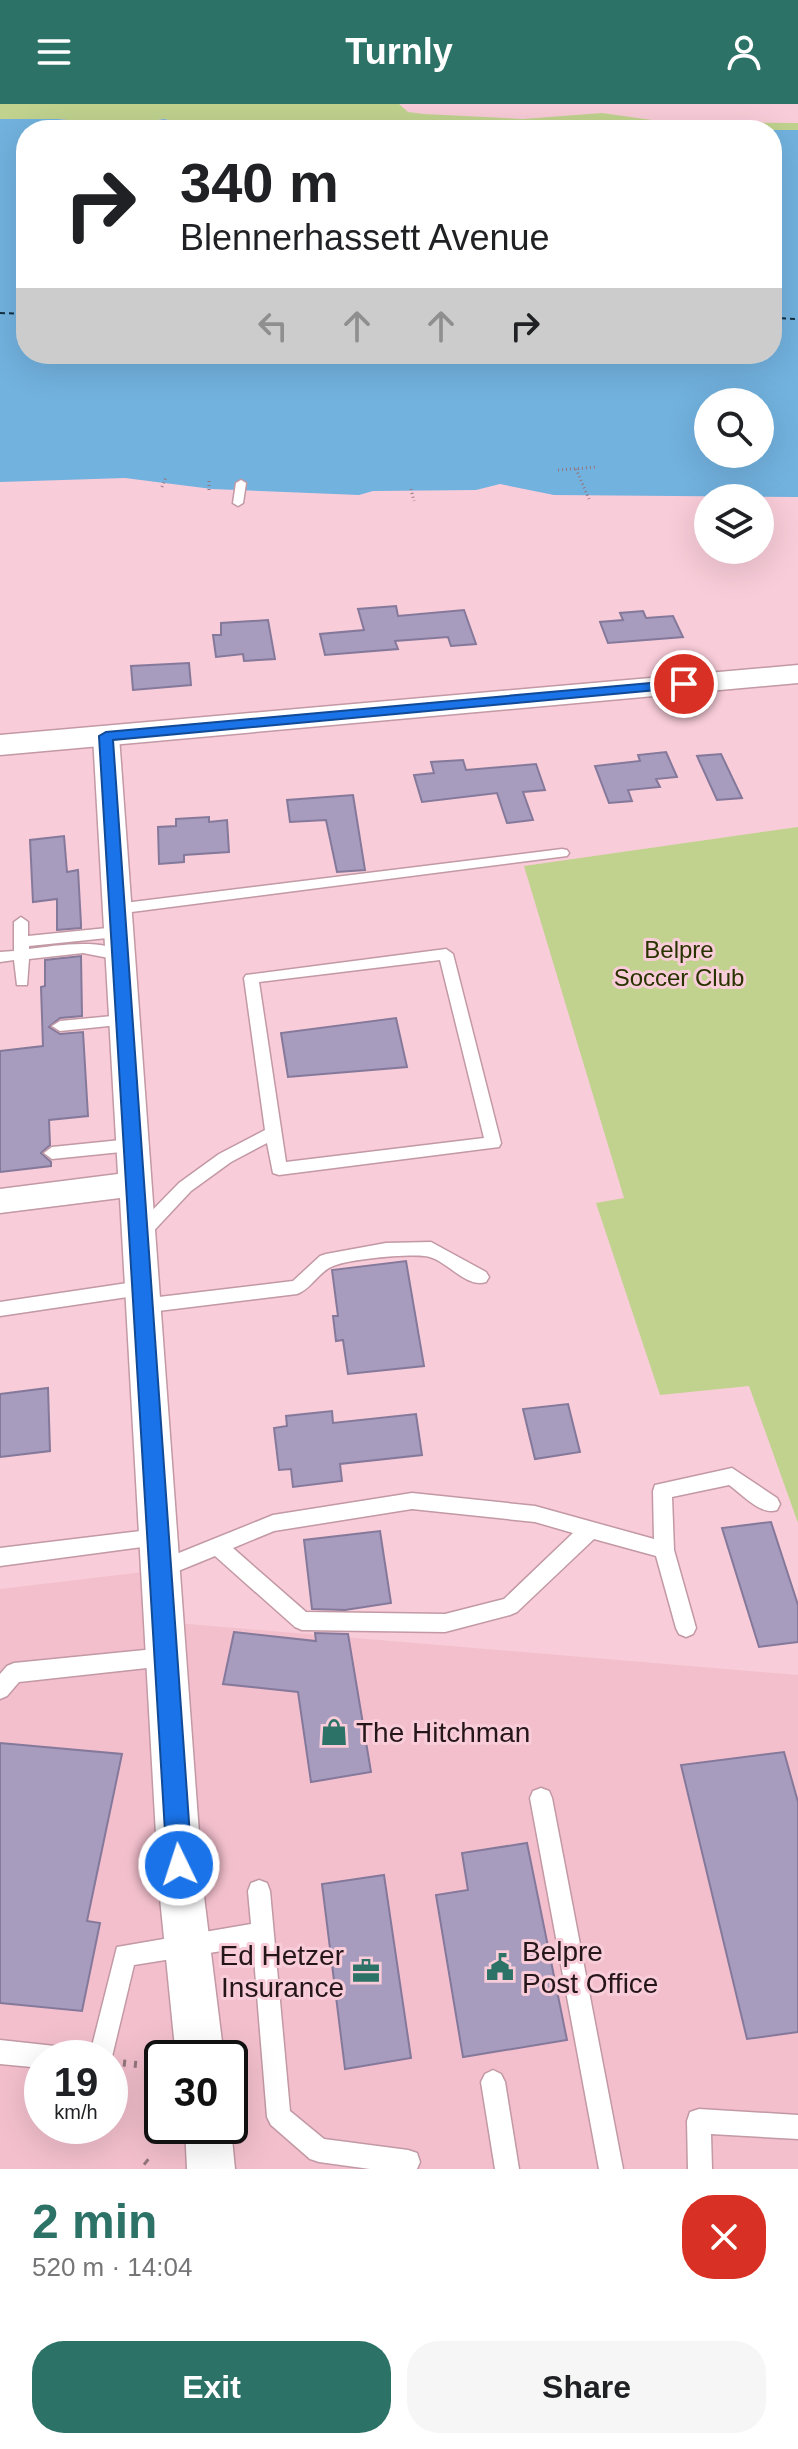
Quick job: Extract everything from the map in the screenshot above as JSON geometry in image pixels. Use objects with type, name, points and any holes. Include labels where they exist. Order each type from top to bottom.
[{"type":"street","points":[[0,745],[798,674]]},
{"type":"street","points":[[106,736],[185,1943],[198,2040]]},
{"type":"street","points":[[0,1201],[134,1184]]},
{"type":"street","points":[[210,2144],[211,2169]]},
{"type":"lane","points":[[238,503],[241,483]]},
{"type":"lane","points":[[0,957],[22,948],[562,853]]},
{"type":"lane","points":[[21,922],[22,981]]},
{"type":"lane","points":[[22,948],[83,948],[117,932]]},
{"type":"lane","points":[[446,954],[493,1143],[279,1169],[275,1132],[251,978],[446,954]]},
{"type":"lane","points":[[60,1026],[123,1020]]},
{"type":"lane","points":[[137,1237],[185,1187],[225,1158],[275,1132]]},
{"type":"lane","points":[[52,1153],[131,1145]]},
{"type":"lane","points":[[0,1309],[297,1287],[326,1261],[386,1250],[431,1249],[480,1277]]},
{"type":"lane","points":[[686,1628],[664,1550],[662,1491],[732,1476],[770,1504]]},
{"type":"lane","points":[[0,1557],[159,1553],[217,1546],[273,1523],[412,1501],[535,1514],[664,1550]]},
{"type":"lane","points":[[217,1546],[302,1621],[445,1623],[510,1606],[591,1529]]},
{"type":"lane","points":[[0,1689],[14,1673],[165,1657]]},
{"type":"lane","points":[[541,1798],[611,2169]]},
{"type":"lane","points":[[259,1891],[279,2117],[319,2150],[376,2163],[408,2162]]},
{"type":"lane","points":[[105,2040],[125,1955],[262,1933]]},
{"type":"lane","points":[[0,2052],[24,2055]]},
{"type":"lane","points":[[493,2082],[507,2169]]},
{"type":"lane","points":[[700,2169],[699,2121],[798,2127]]},
{"type":"path","points":[[558,470],[598,467]]},
{"type":"path","points":[[576,469],[589,499]]},
{"type":"path","points":[[162,487],[166,477]]},
{"type":"path","points":[[209,481],[209,492]]},
{"type":"path","points":[[411,489],[414,501]]},
{"type":"path","points":[[133,2064],[144,2065]]},
{"type":"shaded area","points":[[160,1570],[164,1622],[798,1675],[798,2169],[0,2169],[0,1589]]},
{"type":"green space","points":[[0,104],[399,104],[408,112],[424,114],[523,119],[602,113],[652,120],[67,120],[0,119]]},
{"type":"green space","points":[[782,123],[798,123],[798,130],[782,130]]},
{"type":"green space","name":"Belpre Soccer Club","points":[[798,827],[798,1523],[749,1386],[660,1395],[596,1203],[624,1198],[524,866]]},
{"type":"water","points":[[0,119],[67,120],[16,120],[16,364],[782,364],[782,130],[798,130],[798,497],[774,497],[774,484],[694,484],[694,496],[554,495],[500,484],[476,490],[373,491],[359,495],[212,489],[125,478],[0,482]]},
{"type":"building","points":[[396,606],[398,616],[464,610],[476,644],[451,646],[448,637],[395,641],[398,649],[325,655],[320,634],[364,630],[358,609]]},
{"type":"building","points":[[643,611],[646,618],[673,616],[683,637],[608,643],[600,622],[623,620],[620,613]]},
{"type":"building","points":[[268,620],[275,659],[244,661],[243,654],[216,657],[213,635],[221,635],[221,623]]},
{"type":"building","points":[[189,663],[191,685],[133,690],[131,666]]},
{"type":"building","points":[[666,752],[677,777],[656,779],[660,787],[628,790],[632,801],[609,803],[595,766],[640,761],[638,755]]},
{"type":"building","points":[[721,754],[742,798],[717,800],[697,756]]},
{"type":"building","points":[[463,760],[466,770],[536,764],[545,790],[523,792],[533,820],[507,823],[497,793],[422,802],[414,775],[434,773],[431,762]]},
{"type":"building","points":[[353,795],[365,870],[337,872],[326,820],[290,822],[287,800]]},
{"type":"building","points":[[209,817],[209,822],[227,820],[229,852],[184,855],[184,862],[159,864],[158,827],[176,826],[176,819]]},
{"type":"building","points":[[64,836],[67,872],[78,870],[81,928],[57,930],[57,899],[33,902],[30,840]]},
{"type":"building","points":[[81,956],[82,1016],[60,1018],[49,1027],[60,1034],[83,1032],[88,1116],[49,1120],[50,1145],[41,1153],[51,1162],[51,1166],[0,1172],[0,1051],[43,1046],[41,987],[45,986],[45,960]]},
{"type":"building","points":[[396,1018],[407,1067],[288,1077],[281,1033]]},
{"type":"building","points":[[406,1261],[424,1366],[348,1374],[343,1340],[336,1341],[333,1316],[338,1316],[332,1270]]},
{"type":"building","points":[[48,1388],[50,1451],[0,1457],[0,1394]]},
{"type":"building","points":[[568,1404],[580,1452],[535,1459],[523,1409]]},
{"type":"building","points":[[332,1411],[333,1423],[416,1414],[422,1455],[340,1464],[342,1481],[293,1487],[291,1469],[279,1470],[274,1428],[287,1426],[286,1416]]},
{"type":"building","points":[[771,1522],[798,1605],[798,1642],[759,1647],[722,1528]]},
{"type":"building","points":[[380,1531],[391,1603],[345,1610],[312,1609],[304,1540]]},
{"type":"building","name":"The Hitchman","points":[[234,1632],[316,1641],[315,1633],[348,1634],[371,1772],[311,1782],[298,1692],[223,1684]]},
{"type":"building","points":[[0,1743],[122,1754],[87,1921],[100,1923],[82,2011],[0,2003]]},
{"type":"building","points":[[784,1752],[798,1802],[798,2032],[747,2039],[681,1765]]},
{"type":"building","name":"Belpre Post Office","points":[[527,1843],[567,2040],[463,2057],[436,1895],[468,1890],[462,1853]]},
{"type":"building","name":"Ed Hetzer Insurance","points":[[384,1875],[411,2058],[345,2069],[322,1884]]},
{"type":"ferry route","points":[[0,313],[16,314]]},
{"type":"ferry route","points":[[782,318],[798,319]]},
{"type":"place","name":"The Hitchman","points":[[334,1732]]},
{"type":"place","name":"Belpre Post Office","points":[[500,1967]]},
{"type":"place","name":"Ed Hetzer Insurance","points":[[366,1971]]},
{"type":"route","points":[[179,1865],[106,736],[684,684]]}]
